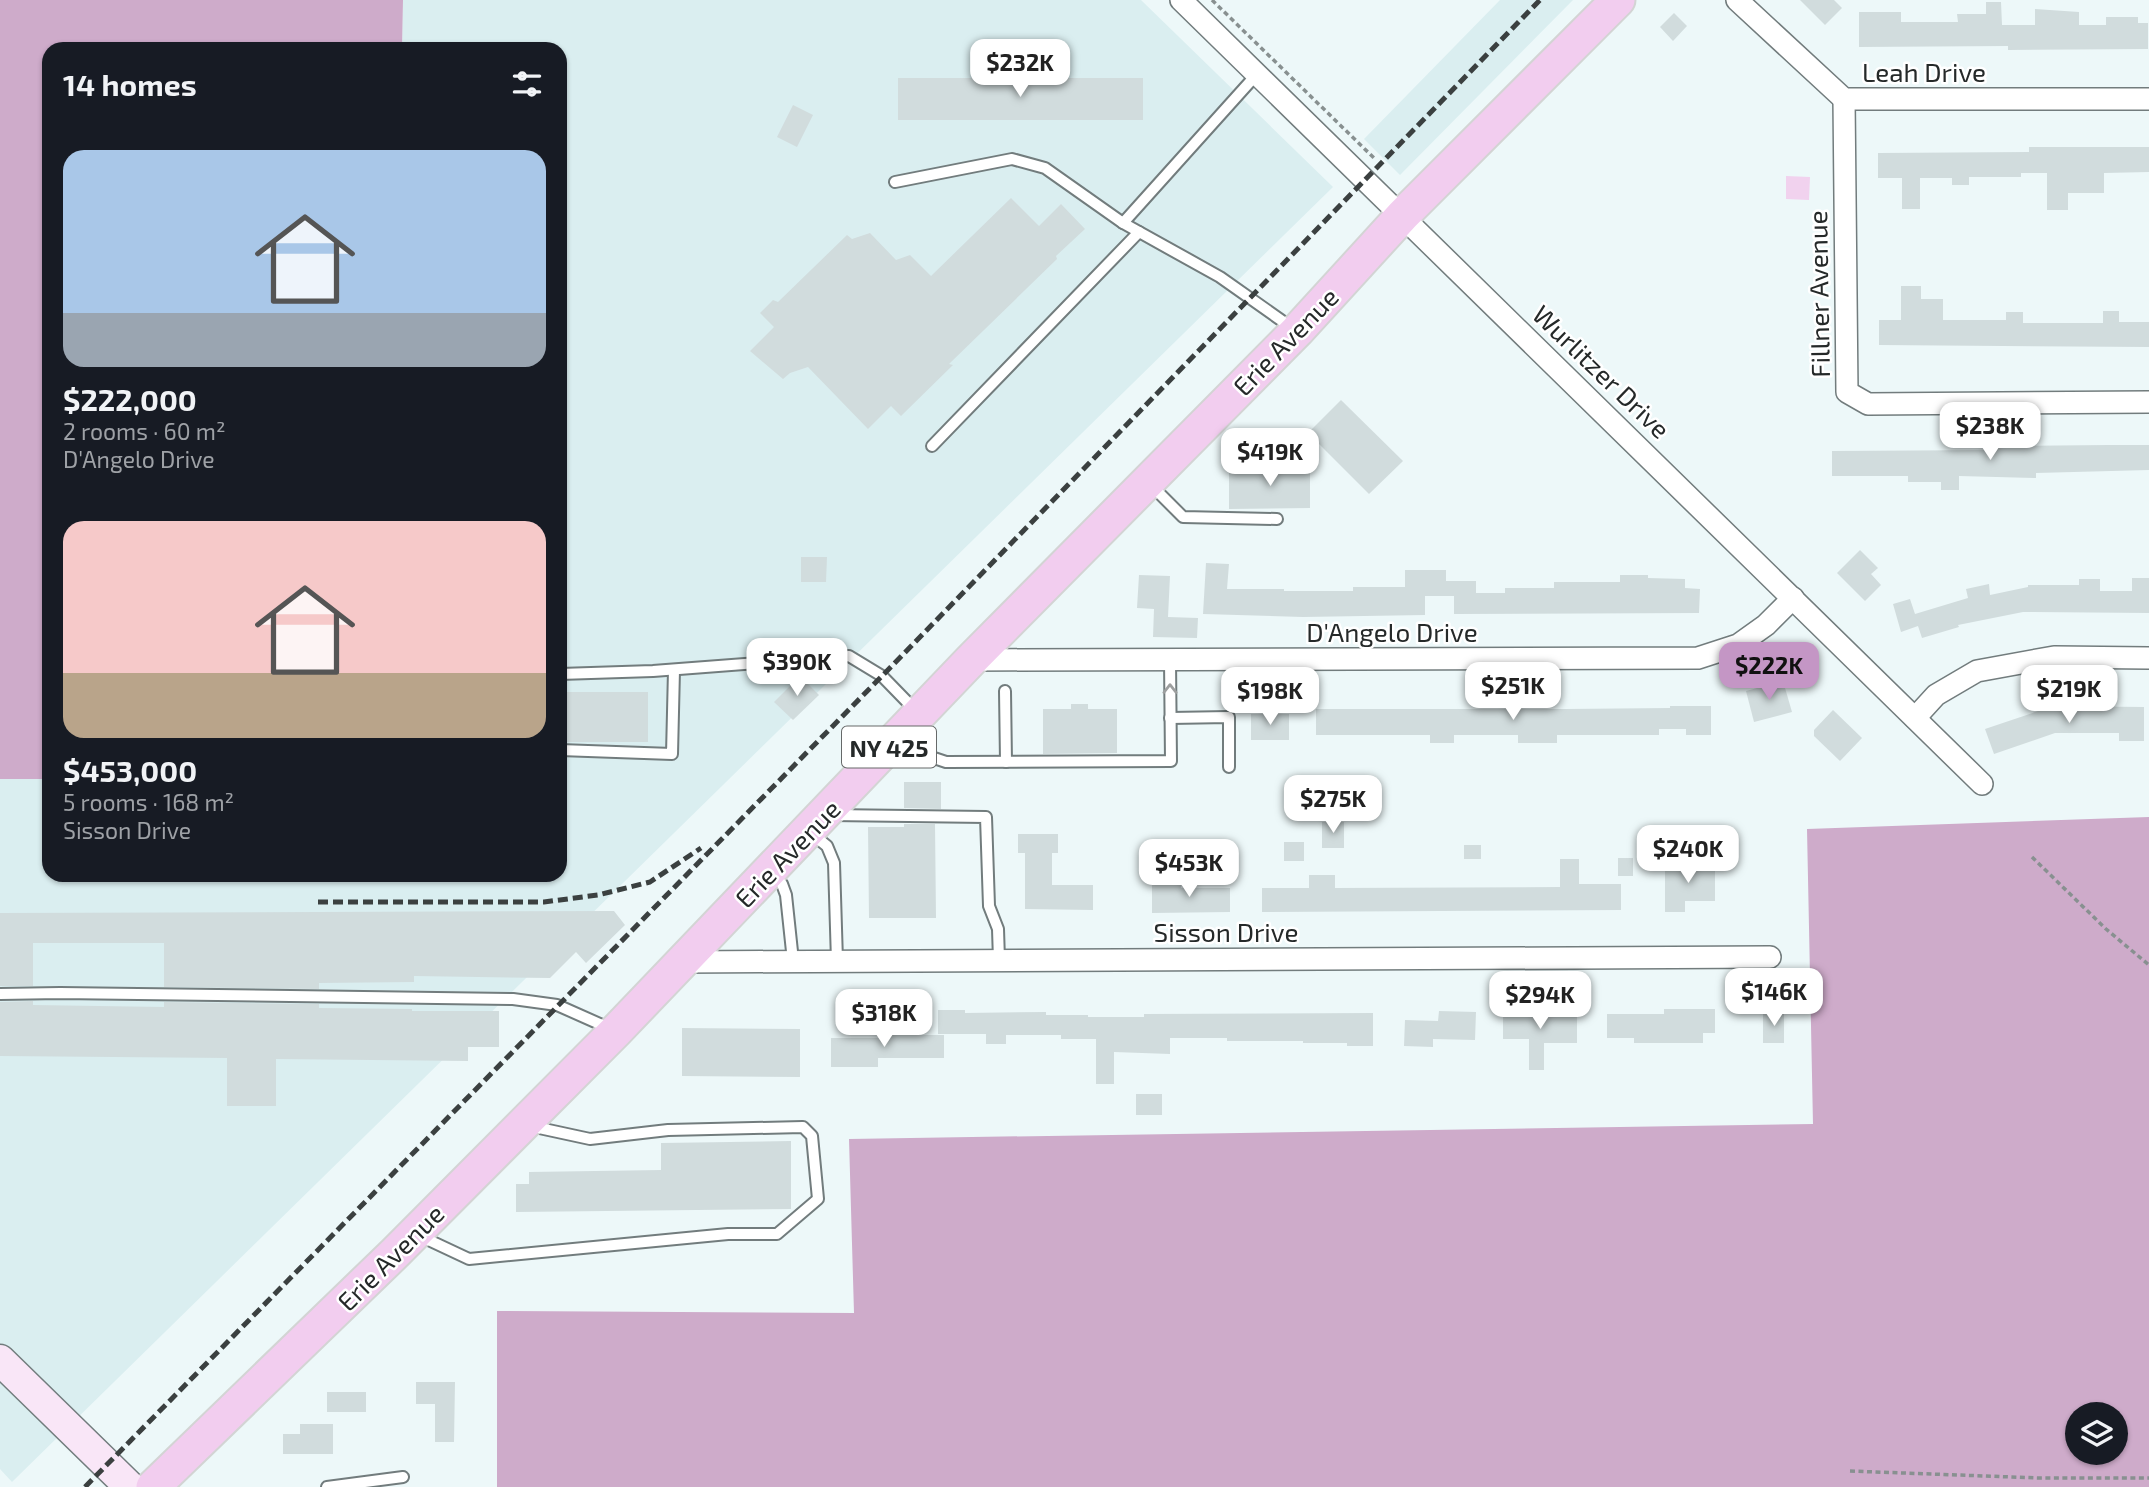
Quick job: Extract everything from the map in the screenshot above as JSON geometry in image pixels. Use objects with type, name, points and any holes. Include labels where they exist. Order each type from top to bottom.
[{"type":"main road","name":"Erie Avenue","points":[[153,1484],[415,1233],[616,1031],[971,660],[1297,331],[1403,215],[1618,0]]},
{"type":"street","name":"Wurlitzer Drive","points":[[1181,0],[1982,783]]},
{"type":"street","name":"Leah Drive","points":[[1737,0],[1844,99],[2149,99]]},
{"type":"street","name":"Fillner Avenue","points":[[1844,99],[1847,392],[1868,404],[2149,402]]},
{"type":"street","name":"D'Angelo Drive","points":[[971,660],[1699,658],[1738,645],[1766,625],[1793,598]]},
{"type":"street","points":[[1915,718],[1936,695],[1978,671],[2054,657],[2149,657]]},
{"type":"street","name":"Sisson Drive","points":[[682,962],[1770,957]]},
{"type":"street","points":[[0,1360],[153,1484]]},
{"type":"lane","points":[[1123,223],[1257,74]]},
{"type":"lane","points":[[895,182],[1012,159],[1032,162],[1045,168],[1123,223],[1220,277],[1297,331]]},
{"type":"lane","points":[[932,446],[1139,232]]},
{"type":"lane","points":[[1148,482],[1183,517],[1277,519]]},
{"type":"lane","points":[[567,674],[674,670],[849,656],[882,676],[926,755],[946,762],[1171,761],[1170,660]]},
{"type":"lane","points":[[567,750],[672,754],[674,670]]},
{"type":"lane","points":[[1005,691],[1006,762]]},
{"type":"lane","points":[[1170,718],[1228,717],[1229,767]]},
{"type":"lane","points":[[837,961],[834,863],[816,822],[892,817],[986,817],[989,906],[998,929],[999,960]]},
{"type":"lane","points":[[770,871],[782,884],[786,895],[793,961]]},
{"type":"lane","points":[[0,994],[513,999],[557,1005],[616,1031]]},
{"type":"lane","points":[[415,1233],[469,1259],[728,1234],[777,1234],[818,1199],[812,1136],[803,1128],[668,1129],[590,1139],[523,1125]]},
{"type":"lane","points":[[327,1487],[402,1477]]},
{"type":"path","points":[[1212,0],[1375,159]]},
{"type":"path","points":[[2032,857],[2106,929],[2149,965]]},
{"type":"path","points":[[1850,1471],[2039,1478],[2149,1478]]},
{"type":"shaded area","points":[[0,0],[403,0],[402,42],[42,42],[42,779],[0,779]]},
{"type":"shaded area","points":[[403,0],[1141,0],[1333,187],[12,1482],[0,1469],[0,779],[42,779],[42,882],[567,882],[567,42],[402,42]]},
{"type":"shaded area","points":[[1500,0],[1573,0],[1400,175],[1364,139]]},
{"type":"shaded area","points":[[1786,176],[1810,177],[1809,200],[1786,199]]},
{"type":"shaded area","points":[[2149,817],[2149,1487],[497,1487],[497,1311],[854,1313],[849,1139],[1813,1124],[1807,829]]},
{"type":"building","points":[[1800,0],[1834,0],[1842,8],[1825,25]]},
{"type":"building","points":[[1986,2],[2001,2],[2002,25],[2035,25],[2035,9],[2079,12],[2079,25],[2106,25],[2106,17],[2138,17],[2138,23],[2148,23],[2148,49],[1859,47],[1859,12],[1901,12],[1901,22],[1958,22],[1957,14],[1986,14]]},
{"type":"building","points":[[1674,13],[1687,26],[1673,41],[1660,27]]},
{"type":"building","points":[[898,78],[1143,78],[1143,120],[898,120]]},
{"type":"building","points":[[793,105],[813,115],[797,147],[777,137]]},
{"type":"building","points":[[2029,147],[2149,147],[2149,172],[2104,173],[2104,193],[2068,193],[2068,210],[2047,210],[2047,173],[2021,173],[2021,177],[1969,177],[1969,185],[1952,185],[1952,178],[1920,178],[1920,209],[1902,209],[1902,178],[1878,178],[1878,153],[2029,152]]},
{"type":"building","points":[[1011,198],[1039,226],[1061,204],[1085,229],[949,364],[953,365],[901,416],[891,406],[868,429],[808,367],[790,373],[783,379],[750,351],[774,327],[760,313],[773,300],[778,302],[847,235],[852,239],[870,233],[896,260],[910,255],[931,276]]},
{"type":"building","points":[[1901,286],[1921,286],[1921,299],[1943,299],[1943,320],[2006,320],[2006,312],[2023,312],[2023,323],[2103,323],[2103,311],[2119,311],[2119,322],[2149,322],[2149,347],[1879,345],[1879,320],[1901,320]]},
{"type":"building","points":[[1341,400],[1403,461],[1369,494],[1308,433]]},
{"type":"building","points":[[2149,445],[2149,470],[2036,473],[2036,478],[1959,476],[1959,490],[1941,490],[1941,482],[1908,482],[1908,476],[1832,476],[1832,451]]},
{"type":"building","points":[[1310,467],[1310,508],[1229,509],[1229,468]]},
{"type":"building","points":[[1860,550],[1878,568],[1871,574],[1881,585],[1865,601],[1837,573]]},
{"type":"building","points":[[801,557],[827,557],[826,582],[801,582]]},
{"type":"building","points":[[1206,563],[1229,564],[1227,589],[1284,591],[1353,591],[1353,587],[1405,587],[1405,570],[1446,570],[1446,581],[1476,581],[1476,593],[1505,593],[1505,588],[1554,588],[1554,582],[1620,582],[1620,575],[1648,575],[1648,578],[1685,579],[1685,588],[1700,589],[1699,613],[1454,614],[1454,596],[1425,596],[1425,615],[1303,617],[1203,614]]},
{"type":"building","points":[[1139,575],[1170,576],[1168,617],[1198,618],[1197,638],[1153,637],[1154,609],[1137,608]]},
{"type":"building","points":[[2132,578],[2149,578],[2149,613],[2023,612],[1958,625],[1959,627],[1922,638],[1918,626],[1901,632],[1893,604],[1910,599],[1915,614],[1968,598],[1966,589],[1989,584],[1990,595],[2028,585],[2079,585],[2079,579],[2100,579],[2100,591],[2132,591]]},
{"type":"building","points":[[800,676],[819,695],[793,720],[774,702]]},
{"type":"building","points":[[1783,681],[1792,712],[1754,722],[1746,691]]},
{"type":"building","points":[[567,692],[648,692],[648,742],[567,742]]},
{"type":"building","points":[[1071,704],[1088,704],[1088,709],[1117,709],[1117,753],[1043,754],[1043,709],[1071,709]]},
{"type":"building","points":[[1711,706],[1711,735],[1686,735],[1686,729],[1659,729],[1659,735],[1557,735],[1557,743],[1518,743],[1518,735],[1454,735],[1454,743],[1430,743],[1430,735],[1316,735],[1316,709],[1566,709]]},
{"type":"building","points":[[2053,706],[2144,707],[2144,741],[2119,741],[2119,733],[2055,733],[1994,754],[1985,729]]},
{"type":"building","points":[[1833,710],[1862,738],[1840,761],[1814,736],[1814,730]]},
{"type":"building","points":[[1251,714],[1289,714],[1289,740],[1251,740]]},
{"type":"building","points":[[904,782],[941,782],[941,809],[904,808]]},
{"type":"building","points":[[1322,822],[1344,822],[1344,848],[1322,848]]},
{"type":"building","points":[[904,824],[935,824],[936,918],[869,918],[868,827],[904,827]]},
{"type":"building","points":[[1018,834],[1058,834],[1058,853],[1052,853],[1052,885],[1093,885],[1093,910],[1025,909],[1025,853],[1018,853]]},
{"type":"building","points":[[1284,842],[1304,842],[1304,861],[1284,861]]},
{"type":"building","points":[[1464,845],[1481,845],[1481,859],[1464,859]]},
{"type":"building","points":[[1618,858],[1633,858],[1633,876],[1618,876]]},
{"type":"building","points":[[1560,859],[1579,859],[1579,884],[1621,884],[1621,910],[1262,912],[1262,888],[1309,888],[1309,875],[1335,875],[1335,888],[1560,887]]},
{"type":"building","points":[[1715,864],[1715,901],[1685,901],[1685,912],[1665,912],[1665,865]]},
{"type":"building","points":[[1168,879],[1181,879],[1181,888],[1230,888],[1230,912],[1152,913],[1152,885],[1168,885]]},
{"type":"building","points":[[614,911],[625,925],[586,963],[576,952],[550,978],[414,976],[414,982],[319,983],[319,989],[164,987],[164,943],[33,943],[33,986],[0,986],[0,913]]},
{"type":"building","points":[[33,1001],[33,1005],[164,1007],[164,1002],[319,1004],[319,1008],[412,1011],[499,1011],[499,1047],[468,1047],[468,1061],[276,1059],[276,1106],[227,1106],[227,1058],[0,1056],[0,1002]]},
{"type":"building","points":[[1664,1009],[1715,1009],[1715,1033],[1703,1033],[1703,1043],[1634,1043],[1634,1038],[1607,1038],[1607,1014],[1664,1014]]},
{"type":"building","points":[[938,1010],[965,1010],[965,1013],[1046,1012],[1046,1015],[1088,1017],[1144,1017],[1144,1014],[1373,1013],[1373,1046],[1303,1041],[1227,1041],[1227,1038],[1170,1038],[1170,1054],[1114,1052],[1114,1084],[1096,1084],[1096,1039],[1061,1039],[1061,1035],[1006,1035],[1006,1044],[986,1044],[986,1034],[938,1034]]},
{"type":"building","points":[[1439,1011],[1476,1012],[1475,1040],[1433,1039],[1433,1047],[1404,1046],[1405,1020],[1438,1021]]},
{"type":"building","points":[[1503,1012],[1577,1012],[1577,1043],[1544,1043],[1544,1070],[1529,1070],[1529,1039],[1503,1039]]},
{"type":"building","points":[[1763,1012],[1784,1012],[1784,1043],[1763,1043]]},
{"type":"building","points":[[682,1028],[800,1029],[800,1077],[682,1076]]},
{"type":"building","points":[[889,1035],[944,1035],[944,1058],[878,1058],[878,1067],[831,1067],[831,1038],[889,1038]]},
{"type":"building","points":[[1136,1094],[1162,1094],[1162,1115],[1136,1115]]},
{"type":"building","points":[[791,1141],[791,1209],[516,1212],[516,1184],[529,1184],[529,1172],[661,1170],[661,1143]]},
{"type":"building","points":[[416,1382],[455,1382],[454,1442],[435,1442],[435,1404],[416,1404]]},
{"type":"building","points":[[327,1392],[366,1392],[366,1412],[327,1412]]},
{"type":"building","points":[[300,1424],[333,1424],[333,1454],[283,1454],[283,1434],[300,1434]]},
{"type":"railway","points":[[85,1487],[882,676],[1540,0]]},
{"type":"railway","points":[[318,902],[544,902],[598,895],[650,882],[701,848]]}]
